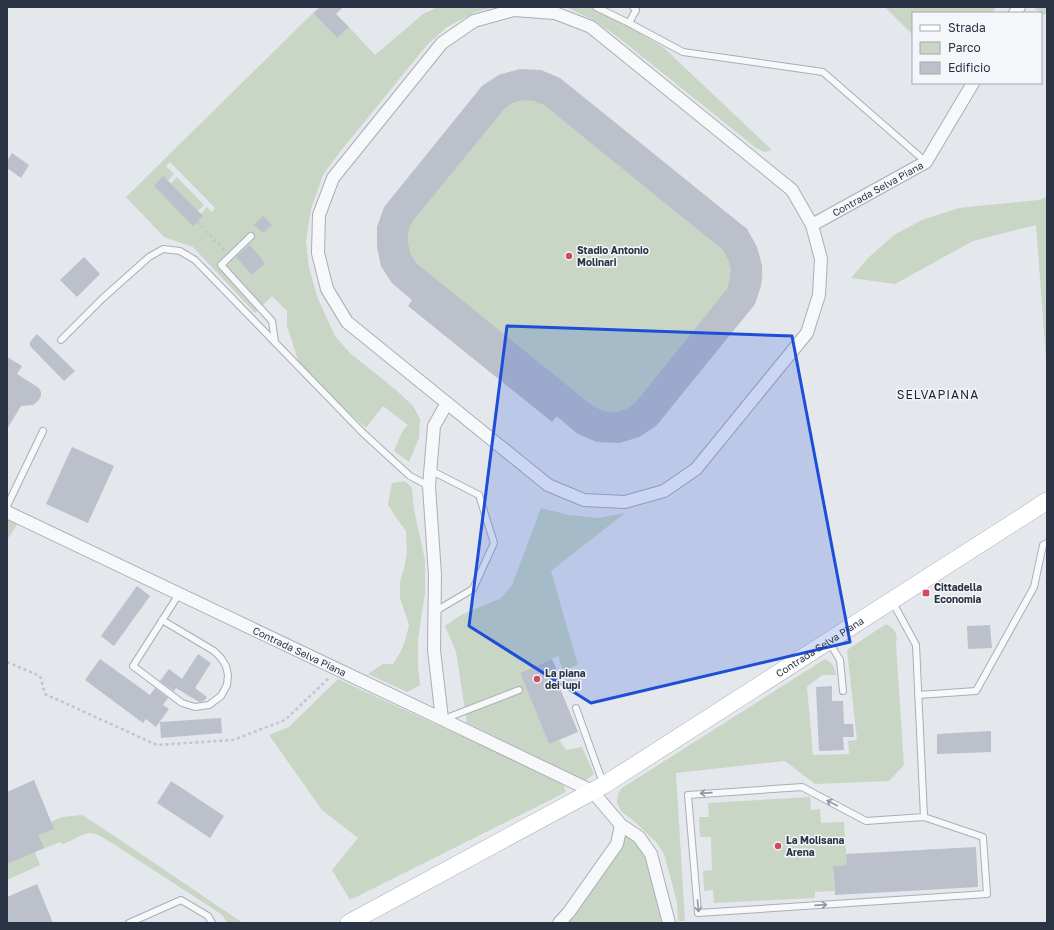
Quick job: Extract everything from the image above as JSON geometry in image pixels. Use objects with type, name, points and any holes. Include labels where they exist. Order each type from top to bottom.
[{"type":"street","points":[[514,10],[555,13],[591,27],[792,190],[812,225],[821,259],[819,294],[807,333],[696,469],[664,491],[625,502],[584,500],[548,485],[447,403],[348,322],[327,289],[318,253],[319,215],[333,178],[442,43],[474,21],[514,10]]},
{"type":"street","name":"Contrada Selva Piana","points":[[812,225],[926,162],[972,84]]},
{"type":"street","points":[[442,719],[434,650],[435,575],[429,486],[434,426],[447,403]]},
{"type":"street","name":"Contrada Selva Piana","points":[[349,923],[598,788],[1047,501]]},
{"type":"street","name":"Contrada Selva Piana","points":[[7,512],[442,719],[598,788]]},
{"type":"street","points":[[598,788],[621,825],[639,837],[651,854],[669,923]]},
{"type":"street","points":[[560,923],[617,844],[621,825]]},
{"type":"lane","points":[[596,7],[683,52],[824,72],[926,162]]},
{"type":"lane","points":[[629,23],[636,10],[633,7]]},
{"type":"lane","points":[[251,236],[221,265],[272,320],[275,342]]},
{"type":"lane","points":[[61,340],[108,293],[150,257],[163,249],[180,251],[195,260],[363,433],[410,476],[429,486]]},
{"type":"lane","points":[[7,506],[43,431]]},
{"type":"lane","points":[[430,470],[479,495],[494,543],[473,590],[434,612]]},
{"type":"lane","points":[[918,695],[976,691],[1034,587],[1043,545],[1047,543]]},
{"type":"lane","points":[[162,620],[214,651],[226,666],[228,675],[227,685],[221,696],[209,705],[195,707],[182,703],[133,666],[162,620],[179,594]]},
{"type":"lane","points":[[892,600],[916,645],[924,817]]},
{"type":"lane","points":[[829,641],[840,660],[843,691]]},
{"type":"lane","points":[[442,719],[519,690]]},
{"type":"lane","points":[[576,708],[598,788]]},
{"type":"lane","points":[[802,787],[866,822],[924,817],[983,837],[987,894],[698,913],[688,795],[802,787]]},
{"type":"lane","points":[[128,923],[181,900],[208,916],[212,923]]},
{"type":"path","points":[[197,222],[230,256]]},
{"type":"path","points":[[7,662],[40,676],[45,694],[157,744],[233,740],[285,720],[338,670]]},
{"type":"highlighted area","points":[[507,326],[792,336],[850,642],[591,703],[469,626]]},
{"type":"green space","points":[[438,7],[494,7],[476,12],[447,27],[427,45],[339,153],[323,175],[311,209],[306,242],[309,268],[318,299],[335,336],[351,354],[396,390],[413,406],[420,419],[419,438],[409,462],[394,451],[402,432],[408,425],[383,406],[366,428],[301,369],[287,326],[287,311],[272,296],[255,313],[193,247],[164,237],[126,197],[313,13],[337,38],[349,27],[375,55],[423,14]],"holes":[[[170,162],[215,208],[212,212],[207,207],[201,214],[198,211],[204,205],[177,177],[171,183],[168,181],[174,174],[166,166]]]},
{"type":"green space","points":[[566,7],[590,7],[620,22],[663,47],[772,150],[765,152],[756,148],[619,38],[595,21]]},
{"type":"green space","points":[[885,7],[996,7],[993,12],[912,12],[912,34]]},
{"type":"green space","points":[[1037,7],[1047,7],[1047,13],[1044,15],[1042,12],[1035,9]]},
{"type":"green space","name":"Stadio Antonio Molinari","points":[[520,69],[747,229],[760,256],[762,278],[755,304],[656,426],[639,437],[619,443],[578,434],[392,283],[381,266],[377,246],[377,227],[482,86],[499,75]]},
{"type":"green space","points":[[1047,197],[1047,372],[1036,225],[973,241],[895,284],[851,278],[868,258],[894,235],[922,220],[959,208],[1039,200]]},
{"type":"green space","points":[[405,481],[412,488],[414,510],[425,560],[425,593],[418,639],[418,668],[420,685],[407,692],[368,674],[383,664],[393,664],[405,641],[409,625],[400,598],[400,581],[407,553],[406,531],[388,504],[392,483]]},
{"type":"green space","points":[[541,508],[569,515],[598,518],[625,513],[551,571],[578,665],[563,670],[558,656],[520,673],[549,744],[559,740],[566,750],[582,747],[594,774],[585,781],[467,723],[456,652],[445,626],[461,615],[501,598],[512,585]]},
{"type":"green space","points":[[7,517],[17,525],[7,540]]},
{"type":"green space","points":[[886,624],[896,632],[897,638],[896,645],[904,765],[889,781],[815,784],[785,761],[676,773],[685,921],[678,921],[677,902],[664,854],[656,842],[622,812],[617,803],[618,794],[622,788],[825,659],[833,666],[836,675],[822,675],[807,687],[813,755],[849,754],[848,741],[857,740],[847,650]]},
{"type":"green space","points":[[338,679],[556,780],[564,786],[566,792],[350,900],[332,870],[358,838],[322,810],[269,735],[289,727]]},
{"type":"green space","name":"La Molisana Arena","points":[[810,797],[811,810],[820,809],[821,823],[844,822],[847,865],[833,866],[834,891],[815,892],[815,898],[714,903],[713,890],[704,891],[703,871],[712,870],[711,837],[700,837],[699,817],[709,817],[708,803]]},
{"type":"green space","points":[[82,815],[243,923],[228,923],[221,914],[115,845],[92,833],[84,834],[63,844],[60,842],[35,852],[40,865],[7,880],[7,841],[62,817]]},
{"type":"green space","points":[[625,833],[635,841],[649,859],[664,923],[568,923],[623,842]]},
{"type":"building","points":[[320,7],[343,7],[336,14],[349,27],[337,38],[313,13]]},
{"type":"building","points":[[520,69],[541,70],[560,78],[747,229],[757,247],[762,266],[761,285],[755,304],[656,426],[639,437],[619,443],[597,442],[578,434],[557,416],[552,422],[408,306],[412,300],[392,283],[381,266],[377,246],[377,227],[384,207],[482,86],[499,75]],"holes":[[[523,100],[534,101],[544,105],[723,250],[731,269],[727,289],[635,403],[626,409],[616,412],[604,411],[594,407],[416,263],[410,253],[408,232],[412,222],[504,109],[512,103]]]},
{"type":"building","points":[[12,153],[29,165],[21,178],[7,168],[7,161]]},
{"type":"building","points":[[163,176],[203,216],[193,226],[154,186]]},
{"type":"building","points":[[263,216],[272,225],[263,233],[254,225]]},
{"type":"building","points":[[250,245],[262,259],[264,264],[252,275],[236,257]]},
{"type":"building","points":[[84,257],[100,274],[77,297],[60,280]]},
{"type":"building","points":[[37,334],[75,371],[64,381],[30,346],[30,342]]},
{"type":"building","points":[[7,357],[22,366],[17,374],[39,388],[41,396],[33,405],[21,406],[7,429]]},
{"type":"building","points":[[72,447],[114,466],[88,523],[46,504]]},
{"type":"building","points":[[137,586],[150,596],[114,646],[101,636]]},
{"type":"building","points":[[990,625],[992,648],[968,649],[967,626]]},
{"type":"building","points":[[198,654],[211,663],[195,688],[207,697],[204,701],[199,702],[176,688],[174,691],[160,681],[169,669],[182,679]]},
{"type":"building","points":[[100,659],[150,695],[155,688],[168,698],[163,705],[169,709],[156,727],[146,719],[143,723],[85,680]]},
{"type":"building","points":[[552,659],[561,680],[557,681],[578,732],[549,744],[520,673]]},
{"type":"building","points":[[832,686],[832,701],[843,701],[844,724],[853,724],[854,737],[843,737],[844,750],[819,751],[816,687]]},
{"type":"building","points":[[221,718],[222,733],[161,738],[160,722]]},
{"type":"building","points":[[991,731],[991,752],[937,754],[937,734]]},
{"type":"building","points":[[34,780],[54,829],[38,835],[44,848],[7,864],[7,792]]},
{"type":"building","points":[[171,781],[224,816],[210,838],[157,803]]},
{"type":"building","points":[[976,847],[978,887],[835,895],[833,866],[847,865],[846,854]]},
{"type":"building","points":[[37,884],[53,923],[9,923],[7,918],[7,897]]},
{"type":"place","name":"Stadio Antonio Molinari","points":[[569,256]]},
{"type":"place","name":"Cittadella Economia","points":[[926,593]]},
{"type":"place","name":"La piana dei lupi","points":[[537,679]]},
{"type":"place","name":"La Molisana Arena","points":[[778,846]]},
{"type":"district","name":"SELVAPIANA","points":[[938,395]]}]
